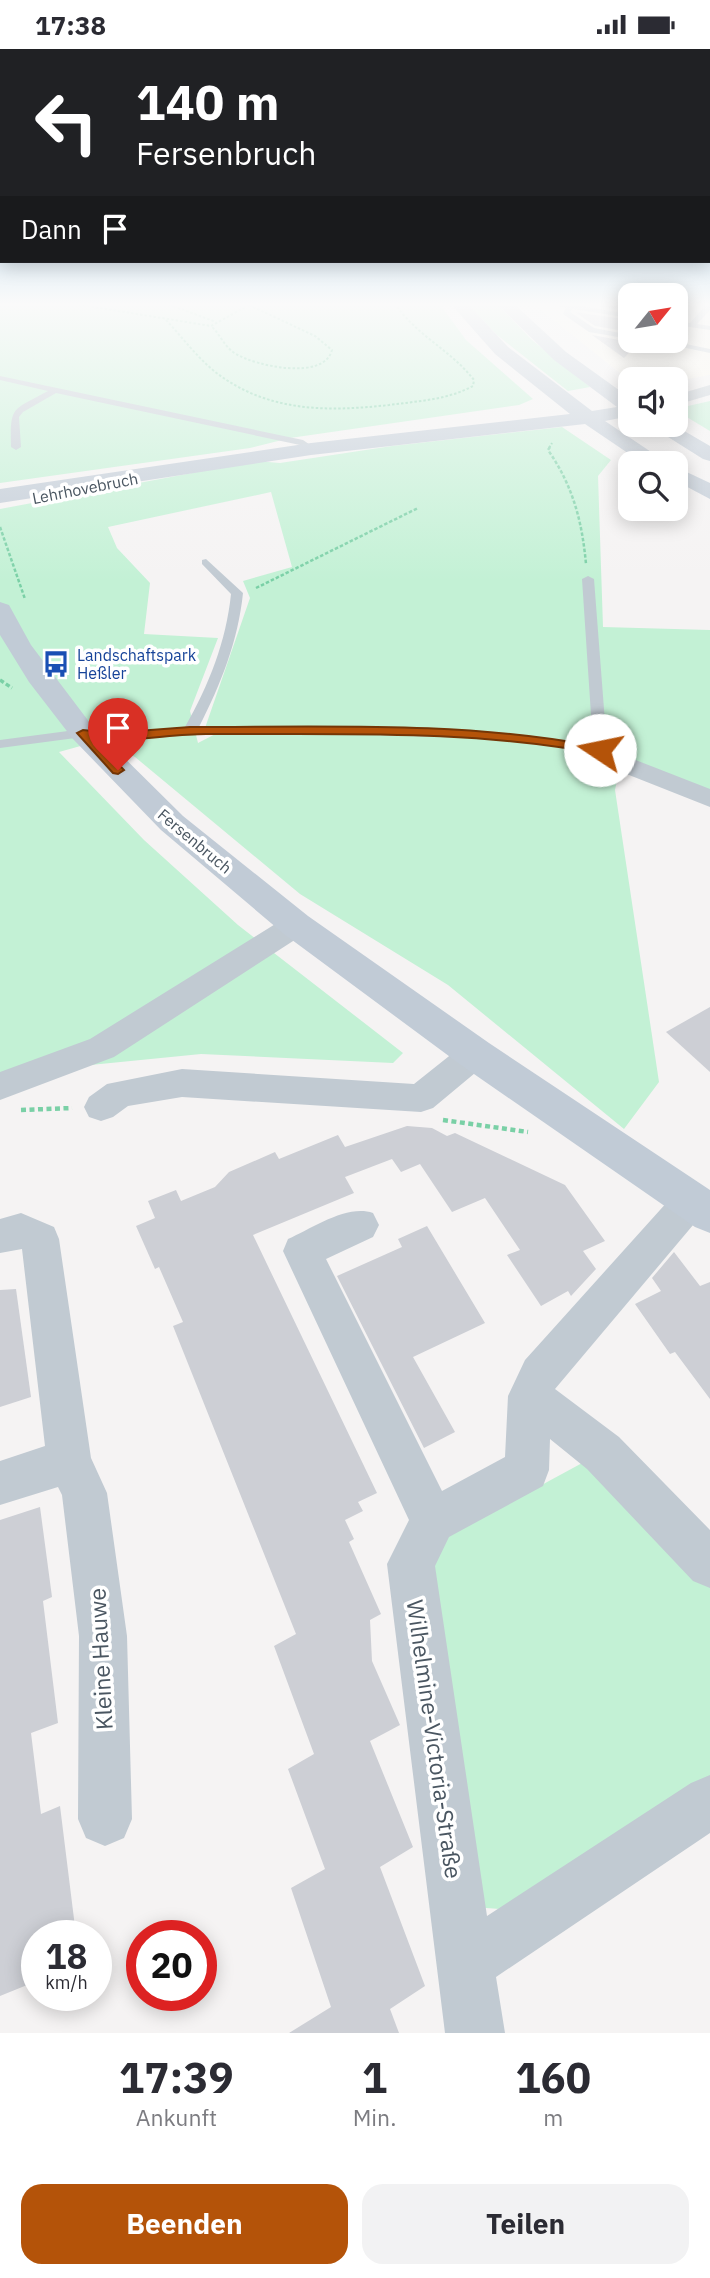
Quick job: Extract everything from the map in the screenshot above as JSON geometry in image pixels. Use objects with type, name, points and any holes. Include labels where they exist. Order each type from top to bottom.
[{"type":"street","points":[[560,396],[581,413],[639,451]]},
{"type":"street","name":"Lehrhovebruch","points":[[0,495],[618,406]]},
{"type":"street","points":[[679,437],[710,455]]},
{"type":"street","name":"Lehrhovebruch","points":[[0,505],[170,470]]},
{"type":"street","points":[[688,480],[710,492]]},
{"type":"street","name":"Fersenbruch","points":[[1,610],[18,645],[38,676],[83,733],[172,823],[296,925],[475,1054],[701,1208]]},
{"type":"street","points":[[633,767],[710,799]]},
{"type":"street","points":[[0,1086],[102,1048],[296,925]]},
{"type":"street","points":[[101,1107],[119,1094],[181,1083],[421,1098],[475,1054]]},
{"type":"street","points":[[360,1225],[302,1251],[433,1521],[527,1470],[529,1396],[540,1374],[701,1208]]},
{"type":"street","name":"Kleine Hauwe","points":[[0,1235],[21,1230],[40,1239],[69,1461],[84,1493],[103,1636],[105,1819]]},
{"type":"street","points":[[529,1396],[603,1453],[710,1564]]},
{"type":"street","points":[[0,1483],[69,1461]]},
{"type":"street","name":"Wilhelmine-Victoria-Straße","points":[[433,1521],[411,1564],[475,2033]]},
{"type":"street","points":[[466,1963],[710,1803]]},
{"type":"lane","points":[[16,447],[15,417],[20,410],[45,396]]},
{"type":"lane","points":[[81,396],[292,440],[311,449]]},
{"type":"lane","points":[[190,730],[208,699],[235,624],[237,593],[206,562]]},
{"type":"lane","points":[[587,579],[600,750]]},
{"type":"lane","points":[[0,744],[83,733],[111,737],[190,730],[377,731],[541,739],[600,750],[633,767]]},
{"type":"path","points":[[252,396],[290,408],[315,411],[377,406],[449,396]]},
{"type":"path","points":[[557,440],[551,443],[548,450],[571,484],[579,505],[587,579]]},
{"type":"path","points":[[237,593],[263,586],[318,555],[418,507]]},
{"type":"green space","points":[[0,396],[529,396],[533,399],[519,405],[290,438],[250,448],[0,483]]},
{"type":"green space","points":[[710,401],[710,431],[688,418],[688,406]]},
{"type":"green space","points":[[562,427],[611,460],[598,476],[603,627],[710,630],[710,795],[621,761],[615,790],[659,1082],[624,1129],[448,985],[300,894],[135,757],[102,740],[59,752],[144,840],[238,925],[403,1053],[393,1063],[201,1054],[0,1074],[0,509],[256,461],[280,463],[392,446]],"holes":[[[271,492],[292,567],[243,581],[250,598],[205,728],[227,728],[198,743],[190,711],[218,638],[144,634],[150,583],[117,548],[108,527]]]},
{"type":"green space","points":[[584,1462],[710,1578],[710,1776],[515,1910],[473,1907],[426,1572],[442,1539]]},
{"type":"building","points":[[710,1007],[710,1072],[666,1032]]},
{"type":"building","points":[[407,1126],[432,1128],[447,1136],[455,1133],[565,1185],[605,1241],[583,1251],[596,1269],[571,1296],[568,1291],[541,1306],[507,1255],[520,1250],[485,1198],[452,1212],[420,1164],[401,1172],[392,1159],[345,1177],[354,1193],[253,1235],[377,1493],[358,1502],[363,1511],[345,1520],[354,1539],[349,1542],[381,1614],[370,1620],[372,1661],[400,1725],[370,1741],[413,1847],[380,1867],[425,1986],[390,2009],[399,2033],[289,2033],[331,2007],[291,1888],[325,1869],[288,1769],[314,1754],[274,1646],[296,1634],[173,1326],[183,1322],[159,1267],[155,1269],[136,1226],[155,1218],[148,1201],[176,1190],[181,1201],[215,1187],[229,1172],[275,1152],[279,1159],[338,1135],[345,1147]]},
{"type":"building","points":[[427,1226],[485,1323],[413,1357],[455,1432],[424,1448],[337,1276],[402,1247],[398,1239]]},
{"type":"building","points":[[674,1252],[700,1286],[710,1282],[710,1399],[675,1352],[670,1354],[635,1304],[661,1291],[652,1278]]},
{"type":"building","points":[[16,1289],[31,1397],[0,1407],[0,1290]]},
{"type":"building","points":[[40,1507],[52,1597],[43,1601],[58,1723],[31,1733],[41,1814],[60,1806],[74,1920],[21,1920],[21,1987],[0,1996],[0,1520]]},
{"type":"place","name":"Landschaftspark Heßler","points":[[56,664]]},
{"type":"route","points":[[118,770],[83,733],[111,737],[190,730],[377,731],[541,739],[600,750]]}]
